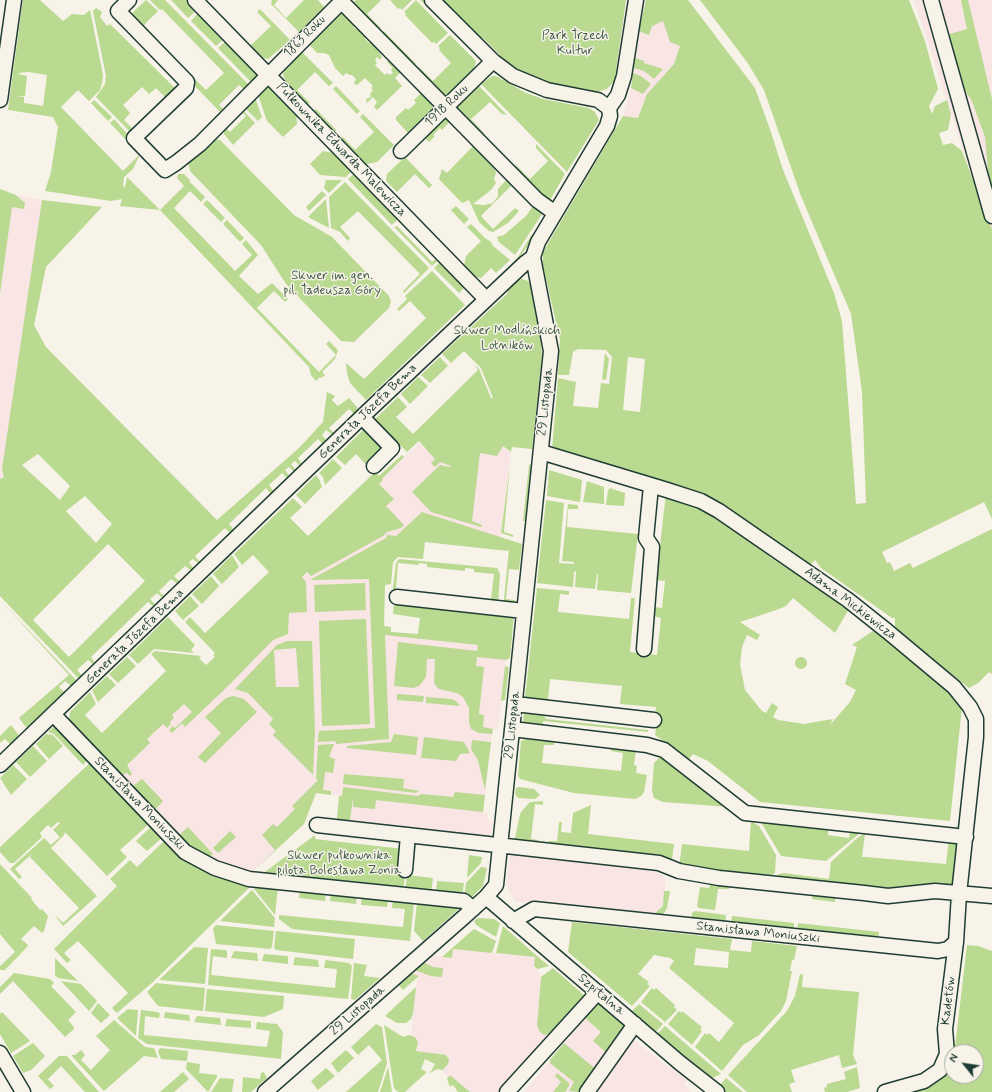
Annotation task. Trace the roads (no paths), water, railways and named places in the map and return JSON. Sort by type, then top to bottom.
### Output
[{"type":"street","points":[[0,100],[14,0]]},
{"type":"street","name":"1863 Roku","points":[[129,0],[118,10],[187,82],[186,88],[134,138],[165,170],[200,144],[342,1]]},
{"type":"street","name":"Pułkownika Edwarda Malewicza","points":[[196,0],[486,299]]},
{"type":"street","points":[[432,0],[493,61],[513,76],[546,90],[598,100],[609,108]]},
{"type":"street","name":"Generała Józefa Bema","points":[[0,765],[362,417],[486,299],[533,257],[538,242],[609,121],[609,108],[618,95],[624,76],[636,0]]},
{"type":"street","points":[[931,0],[992,216]]},
{"type":"street","points":[[342,1],[537,200],[555,213]]},
{"type":"street","name":"1918 Roku","points":[[401,151],[493,61]]},
{"type":"street","name":"29 Listopada","points":[[265,1092],[473,909],[496,885],[551,351],[534,270],[533,257]]},
{"type":"street","points":[[362,417],[392,448],[374,466]]},
{"type":"street","name":"Adama Mickiewicza","points":[[541,452],[701,501],[719,511],[848,600],[954,687],[964,698],[976,719],[976,737],[959,894]]},
{"type":"street","points":[[644,649],[652,548],[646,538],[651,486]]},
{"type":"street","points":[[397,597],[524,611]]},
{"type":"street","points":[[515,704],[654,720]]},
{"type":"street","name":"Stanisława Moniuszki","points":[[53,714],[184,852],[215,868],[249,879],[464,901],[473,909]]},
{"type":"street","points":[[512,729],[647,745],[664,750],[745,813],[966,837]]},
{"type":"street","points":[[317,825],[659,863],[678,872],[725,879],[888,896],[935,892],[992,896]]},
{"type":"street","points":[[405,870],[408,835]]},
{"type":"street","points":[[956,942],[959,894]]},
{"type":"street","name":"Szpitalna","points":[[486,897],[717,1092]]},
{"type":"street","name":"Stanisława Moniuszki","points":[[513,921],[534,910],[938,951],[948,949],[956,942]]},
{"type":"street","name":"Kadetów","points":[[885,1092],[924,1081],[940,1070],[944,1064],[947,1054],[945,1029],[956,942]]},
{"type":"street","points":[[507,1092],[598,992]]},
{"type":"street","points":[[587,1092],[635,1024]]},
{"type":"street","points":[[0,1053],[23,1092]]},
{"type":"park label","name":"Park Trzech Kultur","points":[[575,44]]},
{"type":"park label","name":"Skwer im. gen. pil. Tadeusza Góry","points":[[332,284]]},
{"type":"park label","name":"Skwer Modlińskich Lotników","points":[[507,338]]},
{"type":"park label","name":"Skwer pułkownika pilota Bolesława Zonia","points":[[339,864]]}]
